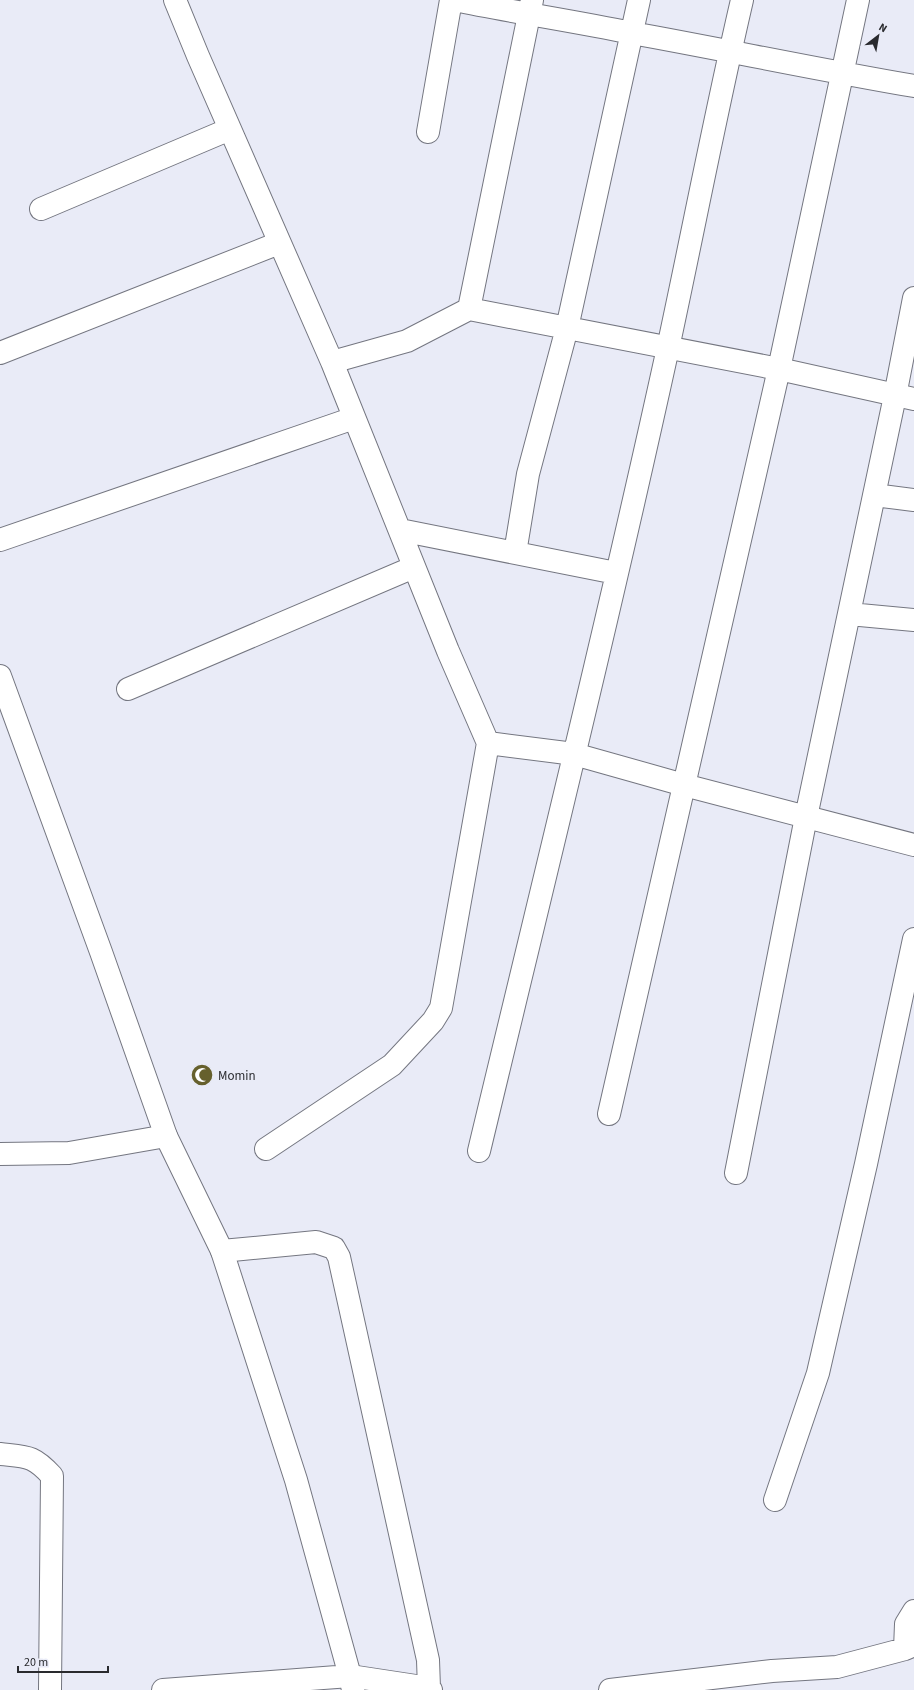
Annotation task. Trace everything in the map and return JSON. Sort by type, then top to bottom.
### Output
[{"type":"street","points":[[175,0],[279,243],[332,362],[448,651],[488,743],[441,1008],[433,1021],[392,1065],[266,1149]]},
{"type":"street","points":[[428,132],[451,0]]},
{"type":"street","points":[[454,0],[531,8],[632,32],[730,52],[914,86]]},
{"type":"street","points":[[515,553],[528,474],[568,328],[639,0]]},
{"type":"street","points":[[478,1151],[574,754],[668,348],[742,0]]},
{"type":"street","points":[[609,1114],[779,369],[858,0]]},
{"type":"street","points":[[469,309],[531,8]]},
{"type":"street","points":[[41,209],[230,129]]},
{"type":"street","points":[[0,353],[279,243]]},
{"type":"street","points":[[736,1173],[806,817],[874,496],[904,397],[914,298]]},
{"type":"street","points":[[332,362],[407,341],[469,309],[779,369],[904,397]]},
{"type":"street","points":[[0,540],[354,418]]},
{"type":"street","points":[[874,496],[914,500]]},
{"type":"street","points":[[400,530],[616,573]]},
{"type":"street","points":[[128,689],[414,567]]},
{"type":"street","points":[[849,614],[914,620]]},
{"type":"street","points":[[0,676],[101,952],[166,1136],[222,1251],[296,1480],[352,1683]]},
{"type":"street","points":[[488,743],[574,754],[684,785],[914,845]]},
{"type":"street","points":[[775,1500],[818,1373],[866,1164],[914,939]]},
{"type":"street","points":[[0,1154],[68,1153],[166,1136]]},
{"type":"street","points":[[163,1690],[352,1683],[430,1689],[428,1660],[339,1257],[334,1248],[316,1242],[222,1251]]},
{"type":"street","points":[[0,1454],[25,1456],[41,1464],[52,1476],[50,1690]]},
{"type":"street","points":[[610,1690],[772,1671],[837,1667],[910,1647],[906,1624],[914,1611]]},
{"type":"place","name":"Momin","points":[[202,1075]]}]
